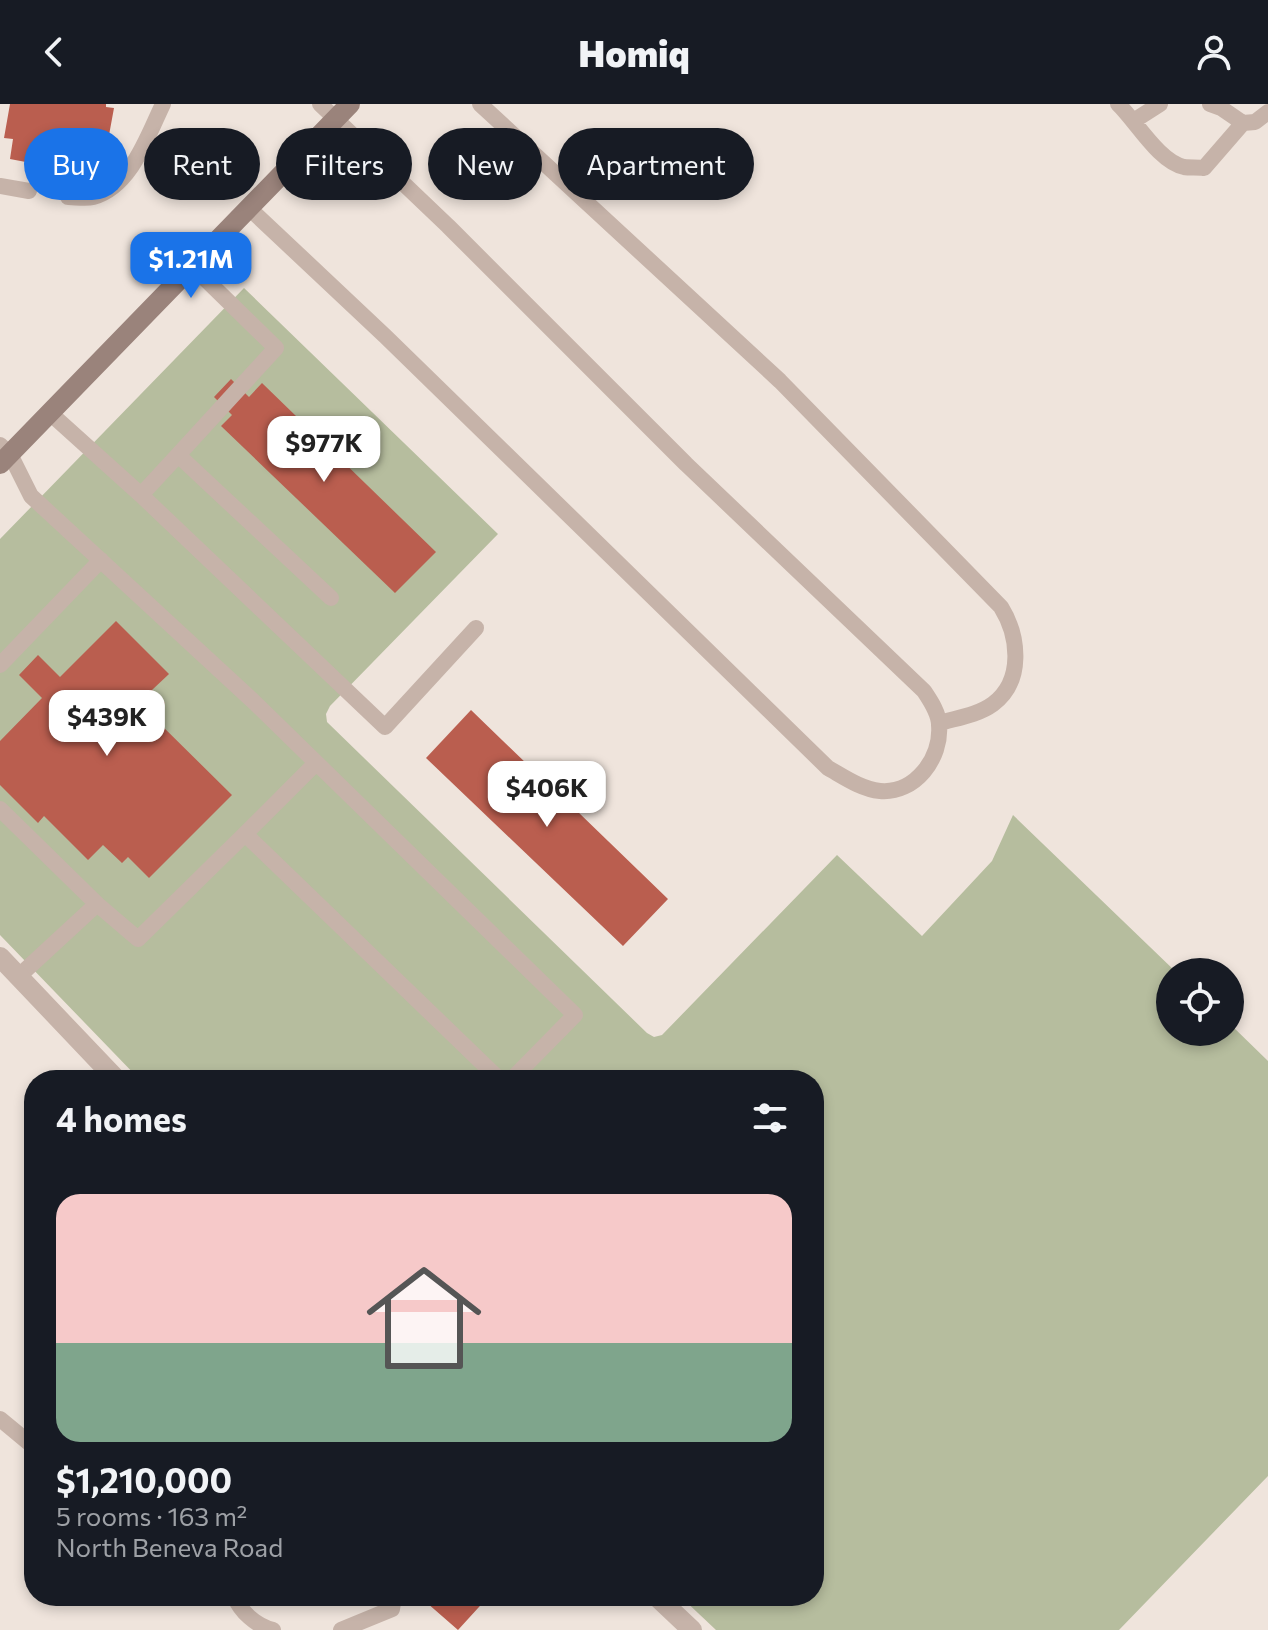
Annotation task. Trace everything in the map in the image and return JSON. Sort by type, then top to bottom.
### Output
[{"type":"main road","points":[[3,454],[50,413],[249,208],[335,109]]},
{"type":"street","points":[[0,957],[108,1070]]},
{"type":"street","points":[[667,1606],[692,1630]]},
{"type":"lane","points":[[128,169],[163,104]]},
{"type":"lane","points":[[480,104],[780,381],[1001,607],[1010,622],[1015,644],[1014,671],[1005,692],[992,705],[940,723]]},
{"type":"lane","points":[[1118,104],[1135,120],[1150,143],[1181,167],[1204,168],[1243,123]]},
{"type":"lane","points":[[1135,120],[1160,104]]},
{"type":"lane","points":[[1210,104],[1243,123],[1255,122],[1268,112]]},
{"type":"lane","points":[[249,208],[828,768],[866,789],[883,792],[900,789],[915,781],[930,763],[937,746],[940,723],[924,691],[686,464],[335,109]]},
{"type":"lane","points":[[0,186],[24,190]]},
{"type":"lane","points":[[141,495],[276,348],[192,266]]},
{"type":"lane","points":[[50,413],[141,495],[385,727],[476,628]]},
{"type":"lane","points":[[3,454],[31,496],[316,763],[575,1015],[521,1070]]},
{"type":"lane","points":[[178,455],[331,598]]},
{"type":"lane","points":[[0,665],[101,560]]},
{"type":"lane","points":[[0,809],[97,904],[138,939],[316,763]]},
{"type":"lane","points":[[245,834],[490,1070]]},
{"type":"lane","points":[[19,976],[97,904]]},
{"type":"lane","points":[[0,1419],[24,1439]]},
{"type":"lane","points":[[239,1606],[263,1627],[273,1630]]},
{"type":"lane","points":[[341,1630],[392,1609],[392,1606]]},
{"type":"green space","points":[[244,288],[498,534],[330,706],[326,714],[327,722],[647,1033],[654,1037],[662,1035],[837,855],[922,936],[992,861],[1013,815],[1161,958],[1156,958],[1156,1046],[1244,1046],[1244,1038],[1268,1061],[1268,1476],[1119,1630],[716,1630],[691,1606],[824,1606],[824,1070],[130,1070],[0,935],[0,539]]},
{"type":"building","points":[[10,104],[106,104],[106,107],[114,108],[110,128],[24,128],[24,162],[10,159],[13,139],[4,138]]},
{"type":"building","points":[[231,379],[249,397],[262,383],[436,552],[395,593],[221,426],[232,415],[214,397]]},
{"type":"building","points":[[116,621],[169,674],[152,690],[165,703],[152,716],[232,795],[149,878],[128,857],[122,863],[103,845],[88,860],[44,816],[38,823],[0,785],[0,741],[42,698],[19,675],[38,655],[60,677]]},
{"type":"building","points":[[471,710],[528,765],[520,773],[539,792],[548,783],[668,899],[623,946],[426,758]]},
{"type":"building","points":[[430,1606],[480,1606],[458,1630]]}]
